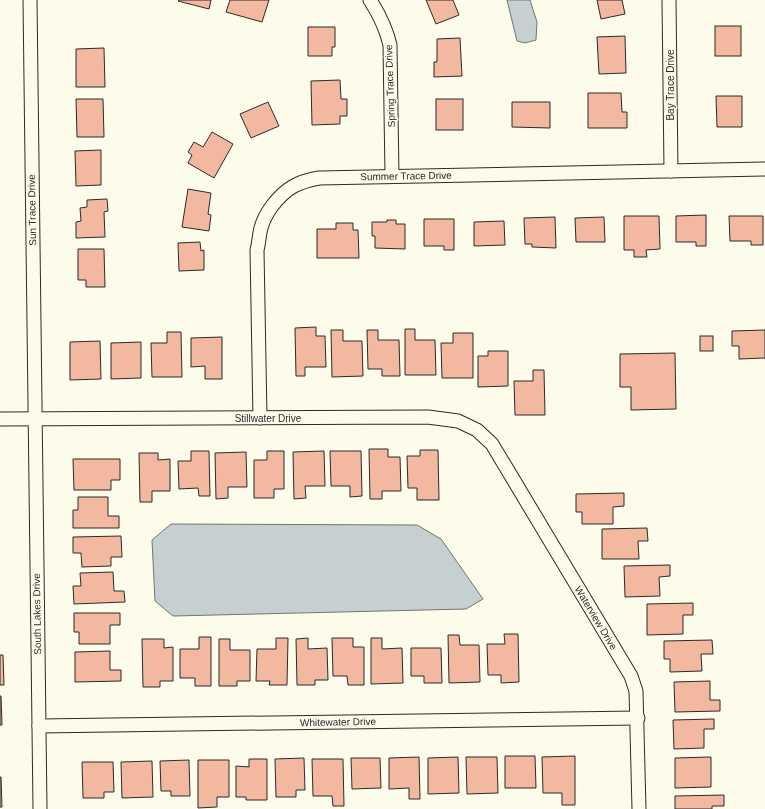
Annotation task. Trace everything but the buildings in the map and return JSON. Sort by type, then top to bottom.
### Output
[{"type":"street","name":"Sun Trace Drive","points":[[30,0],[35,419]]},
{"type":"street","name":"Spring Trace Drive","points":[[370,0],[387,31],[390,45],[392,176]]},
{"type":"street","name":"Bay Trace Drive","points":[[669,0],[671,171]]},
{"type":"street","name":"Summer Trace Drive","points":[[260,418],[258,250],[261,228],[266,215],[281,194],[291,187],[304,181],[319,178],[765,169]]},
{"type":"street","name":"Stillwater Drive","points":[[0,420],[428,417],[458,420],[477,430],[492,444]]},
{"type":"street","name":"South Lakes Drive","points":[[35,419],[40,809]]},
{"type":"street","name":"Waterview Drive","points":[[492,444],[631,676],[636,692],[638,718],[639,809]]},
{"type":"street","name":"Whitewater Drive","points":[[39,726],[638,718]]},
{"type":"shaded area","points":[[507,0],[530,0],[537,22],[536,40],[525,43],[517,41]]},
{"type":"shaded area","points":[[171,524],[417,525],[441,539],[483,599],[466,609],[173,616],[155,601],[152,540]]}]
